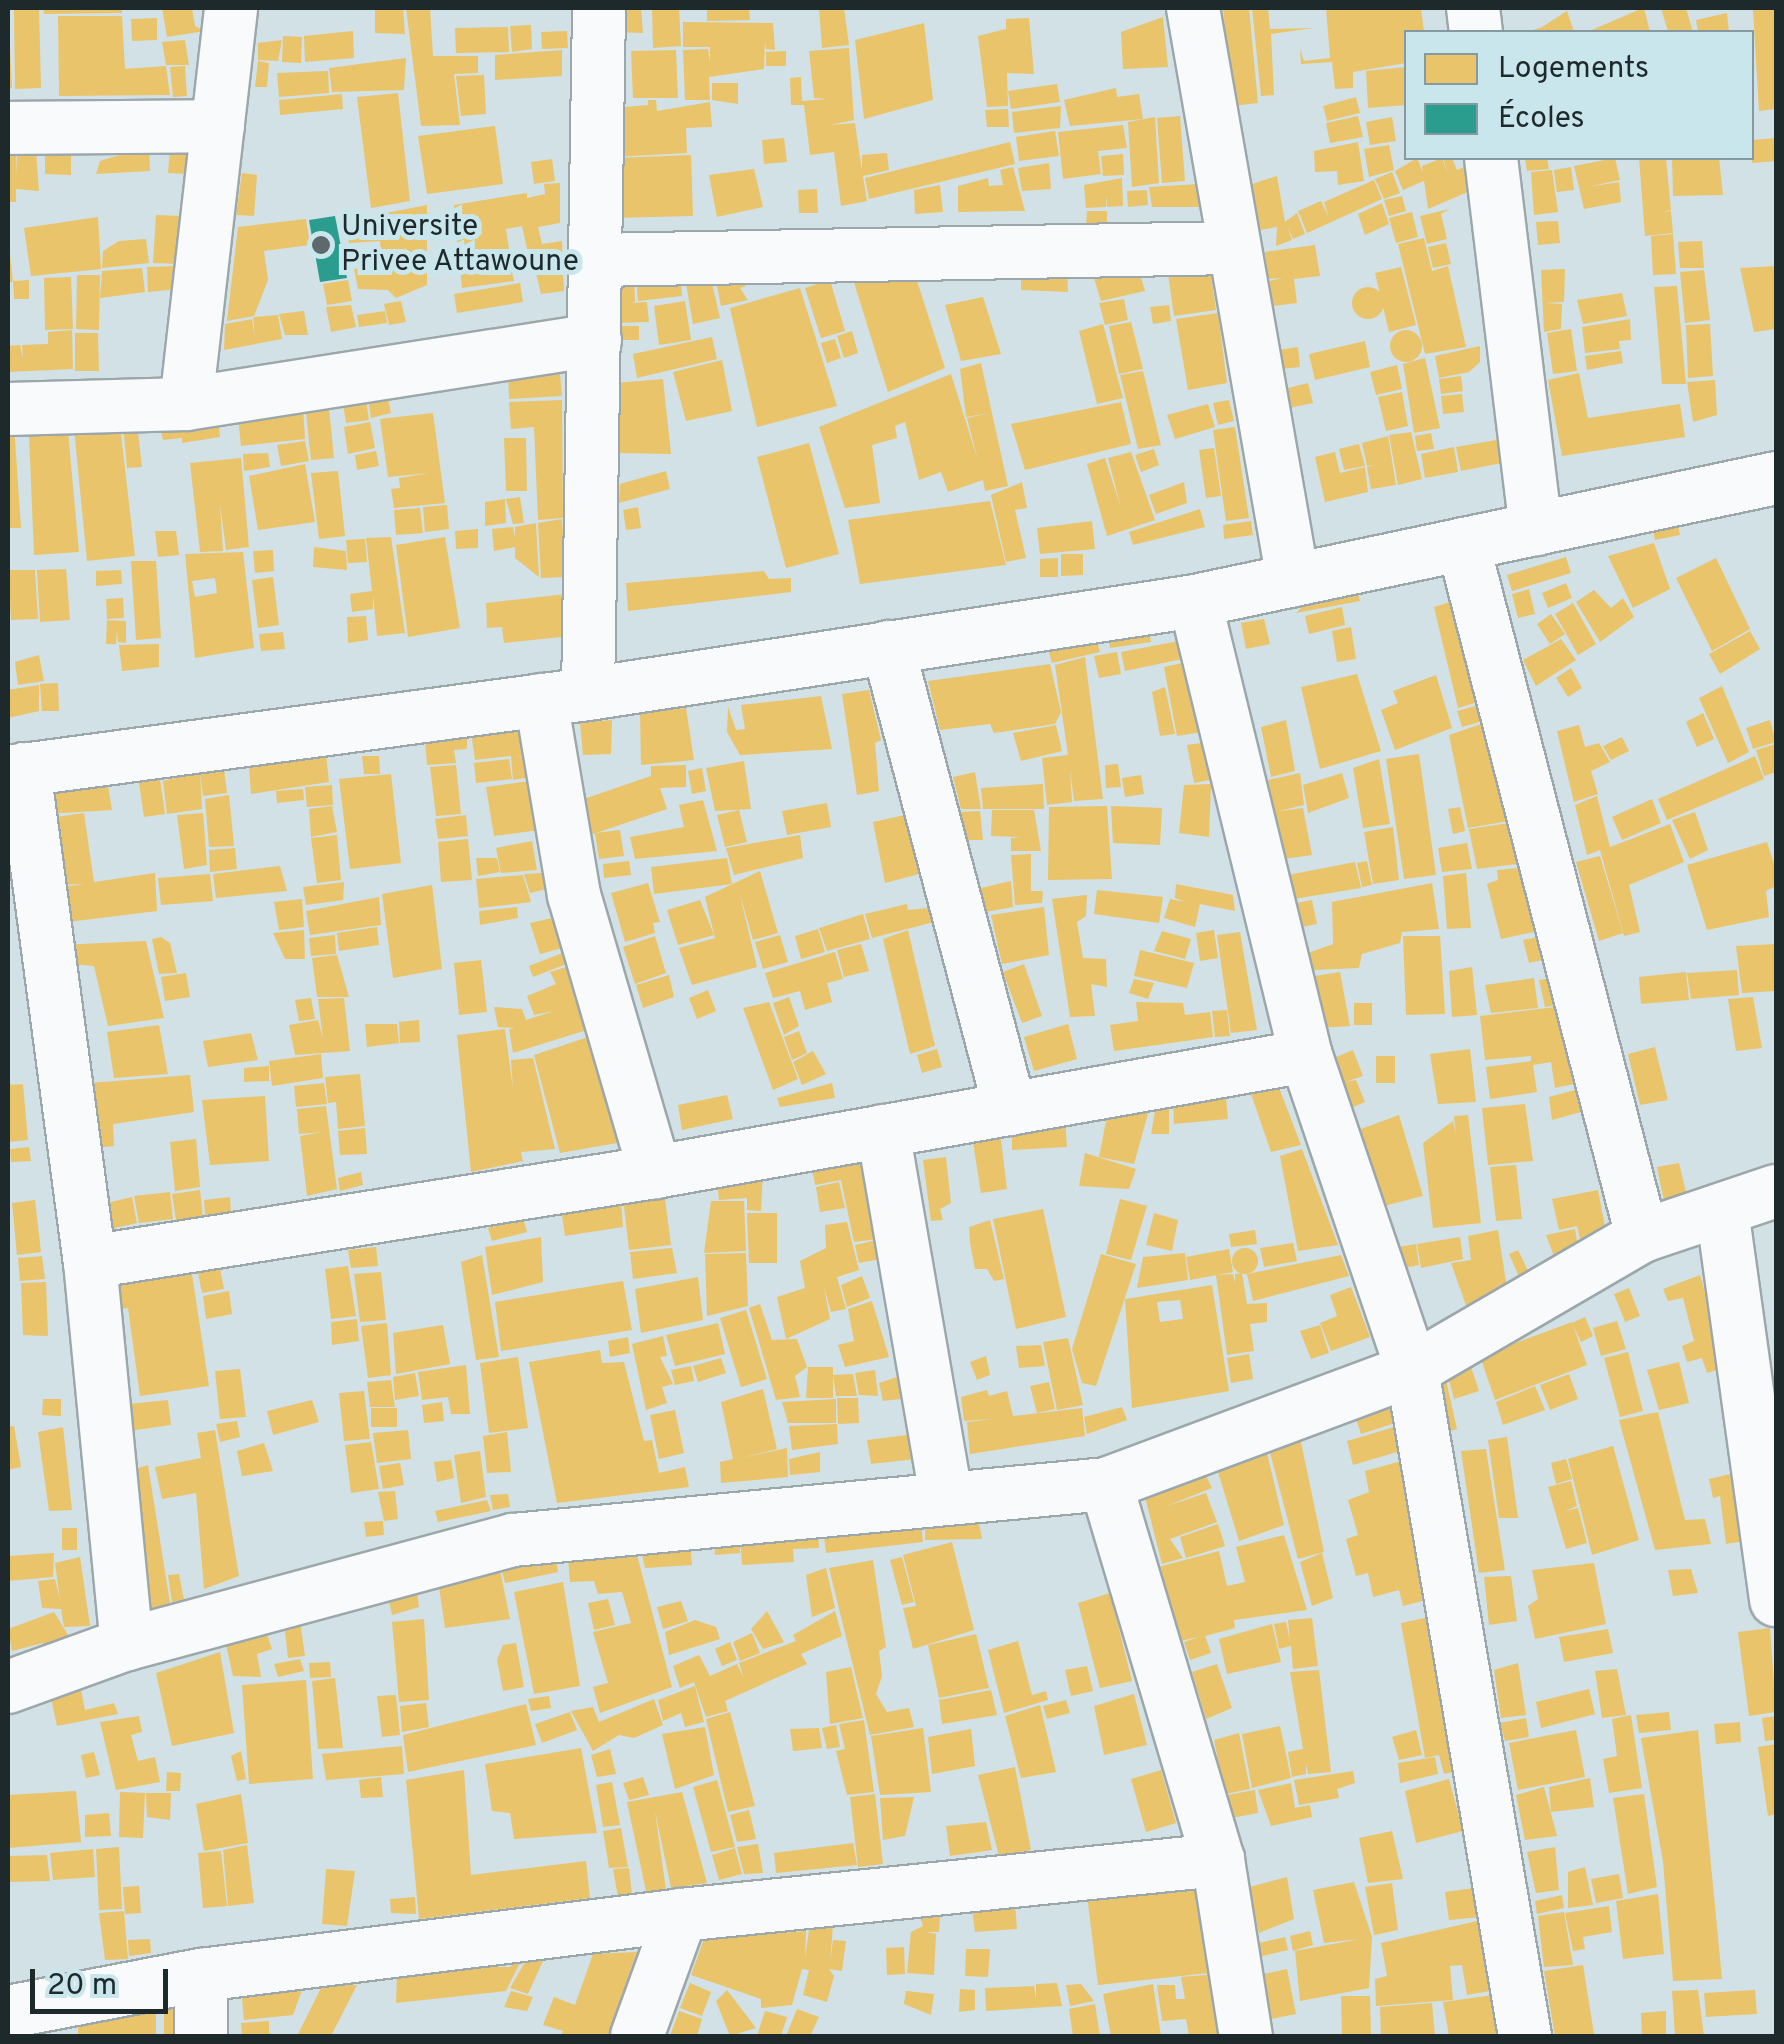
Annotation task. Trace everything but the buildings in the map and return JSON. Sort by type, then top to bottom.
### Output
[{"type":"street","points":[[186,404],[231,8]]},
{"type":"street","points":[[599,8],[596,340],[564,697],[574,894],[656,1172]]},
{"type":"street","points":[[1192,8],[1293,580]]},
{"type":"street","points":[[8,128],[218,126]]},
{"type":"street","points":[[1491,160],[1536,529]]},
{"type":"street","points":[[596,260],[1232,248]]},
{"type":"street","points":[[8,409],[186,404],[596,340]]},
{"type":"street","points":[[127,1644],[90,1262],[16,771],[564,697],[1195,600],[1776,478]]},
{"type":"street","points":[[1463,544],[1642,1236]]},
{"type":"street","points":[[1195,600],[1306,1056],[1412,1370],[1525,2036]]},
{"type":"street","points":[[888,648],[1010,1109]]},
{"type":"street","points":[[90,1262],[656,1172],[1306,1056]]},
{"type":"street","points":[[883,1131],[946,1497]]},
{"type":"street","points":[[8,1687],[127,1644],[513,1540],[1106,1484],[1412,1370],[1642,1236],[1776,1191]]},
{"type":"street","points":[[1722,1210],[1774,1566]]},
{"type":"street","points":[[1106,1484],[1218,1860],[1246,2036]]},
{"type":"street","points":[[8,2012],[201,1975],[681,1915],[1218,1860]]},
{"type":"street","points":[[637,2036],[681,1915]]},
{"type":"street","points":[[201,1975],[201,2036]]},
{"type":"place","name":"Universite Privee Attawoune","points":[[321,245]]}]
